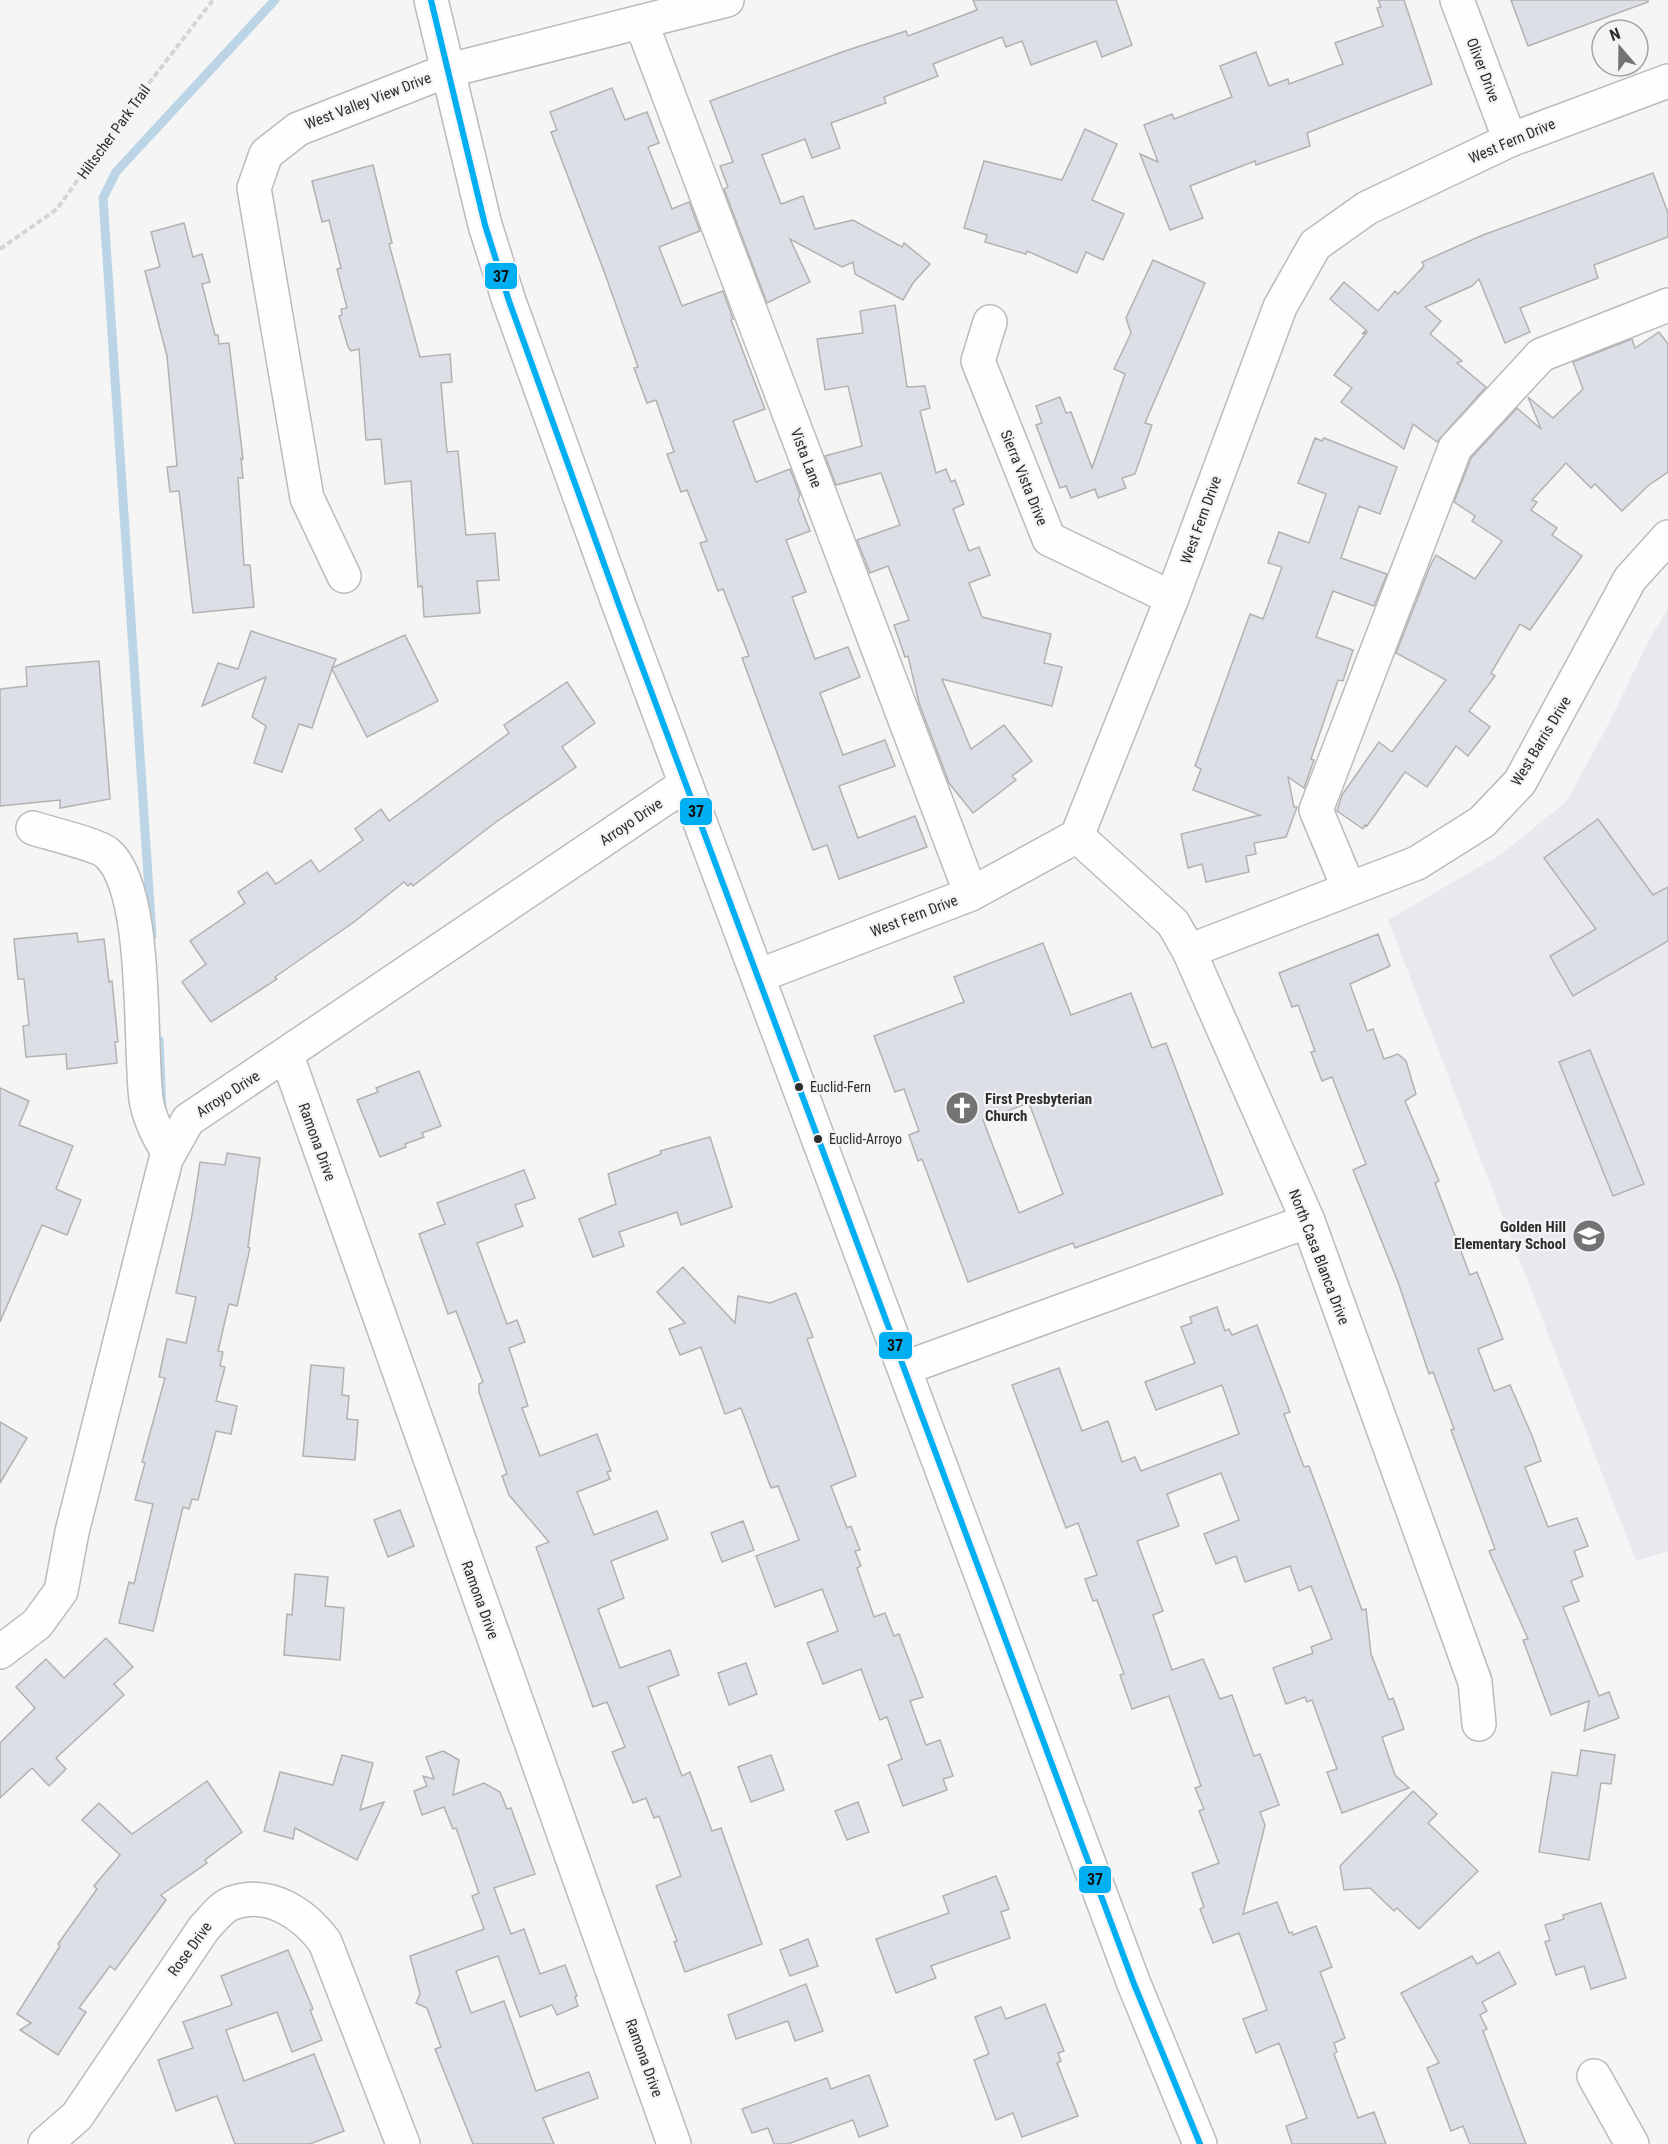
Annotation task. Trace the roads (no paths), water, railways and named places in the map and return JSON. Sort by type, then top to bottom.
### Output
[{"type":"street","points":[[431,0],[446,71],[485,225],[509,302],[686,784],[1134,1984],[1200,2144]]},
{"type":"street","name":"West Valley View Drive","points":[[344,576],[307,498],[254,188],[266,154],[298,129],[446,71],[727,0]]},
{"type":"street","name":"Oliver Drive","points":[[1457,0],[1510,140]]},
{"type":"street","name":"Vista Lane","points":[[641,22],[971,894]]},
{"type":"street","name":"West Fern Drive","points":[[758,976],[971,894],[1077,836],[1172,597],[1280,307],[1315,245],[1367,208],[1510,140],[1668,81]]},
{"type":"street","points":[[1348,889],[1316,810],[1455,448],[1541,355],[1668,305]]},
{"type":"street","name":"Sierra Vista Drive","points":[[990,322],[978,362],[1049,539],[1172,597]]},
{"type":"street","name":"West Barris Drive","points":[[1189,951],[1417,863],[1482,822],[1520,782],[1630,579],[1668,537]]},
{"type":"street","name":"Arroyo Drive","points":[[0,1652],[37,1624],[62,1591],[72,1532],[169,1153],[188,1120],[686,784]]},
{"type":"street","points":[[33,828],[106,852],[124,878],[132,910],[141,997],[146,1099],[159,1137],[169,1153]]},
{"type":"street","name":"North Casa Blanca Drive","points":[[1077,836],[1173,923],[1189,951],[1308,1221],[1475,1682],[1479,1724]]},
{"type":"street","name":"Ramona Drive","points":[[286,1056],[674,2144]]},
{"type":"street","points":[[905,1368],[1308,1221]]},
{"type":"street","name":"Rose Drive","points":[[45,2144],[77,2116],[204,1928],[231,1904],[255,1900],[279,1903],[297,1913],[313,1926],[325,1942],[403,2144]]},
{"type":"street","points":[[1594,2076],[1632,2144]]},
{"type":"waterway","points":[[152,936],[103,198],[116,172],[275,0]]},
{"type":"waterway","points":[[159,1040],[162,1109]]},
{"type":"place","name":"Euclid-Fern","points":[[799,1087]]},
{"type":"place","name":"First Presbyterian Church","points":[[962,1108]]},
{"type":"place","name":"Euclid-Arroyo","points":[[818,1139]]},
{"type":"place","name":"Golden Hill Elementary School","points":[[1589,1236]]}]
